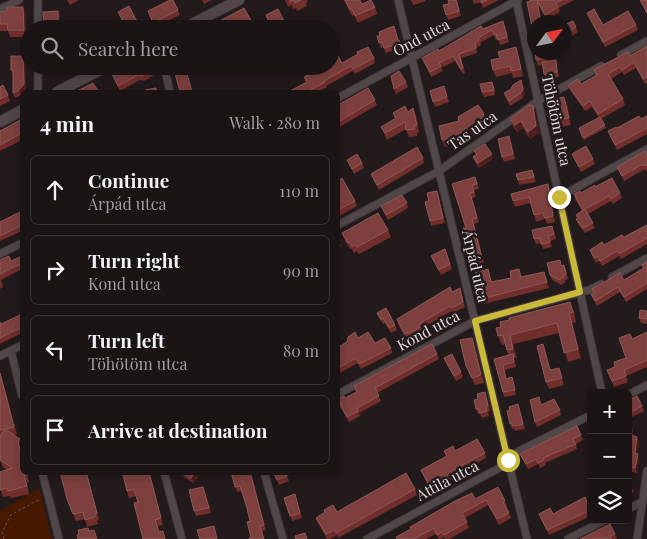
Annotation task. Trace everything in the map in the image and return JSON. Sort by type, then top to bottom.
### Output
[{"type":"street","points":[[0,9],[19,0]]},
{"type":"street","points":[[38,0],[38,20]]},
{"type":"street","points":[[200,20],[239,0]]},
{"type":"street","name":"Árpád utca","points":[[398,0],[527,539]]},
{"type":"street","name":"Ond utca","points":[[340,97],[517,0]]},
{"type":"street","name":"Töhötöm utca","points":[[517,0],[601,389]]},
{"type":"street","points":[[614,59],[647,41]]},
{"type":"street","name":"Tas utca","points":[[340,224],[439,171],[538,100],[605,64]]},
{"type":"street","points":[[38,75],[38,90]]},
{"type":"street","points":[[61,90],[90,75]]},
{"type":"street","points":[[166,75],[170,90]]},
{"type":"street","points":[[0,122],[20,111]]},
{"type":"street","points":[[559,197],[647,149]]},
{"type":"street","points":[[0,254],[20,244]]},
{"type":"street","name":"Kond utca","points":[[340,393],[475,321],[589,290],[647,258]]},
{"type":"street","points":[[0,356],[20,346]]},
{"type":"street","points":[[11,351],[20,388]]},
{"type":"street","points":[[632,393],[647,386]]},
{"type":"street","name":"Attila utca","points":[[367,539],[380,536],[502,467],[519,450],[587,416]]},
{"type":"street","points":[[637,539],[647,471]]},
{"type":"street","points":[[43,475],[59,539]]},
{"type":"street","points":[[165,475],[182,539]]},
{"type":"street","points":[[265,475],[283,539]]},
{"type":"street","points":[[632,507],[642,502]]},
{"type":"street","points":[[568,539],[597,524]]},
{"type":"path","points":[[4,539],[2,532],[11,515],[48,494]]},
{"type":"shaded area","points":[[39,488],[52,539],[0,539],[0,511]]},
{"type":"building","points":[[170,0],[173,0],[178,10],[159,20],[152,20],[148,11]]},
{"type":"building","points":[[345,0],[360,0],[362,4],[371,0],[375,7],[355,16]]},
{"type":"building","points":[[448,0],[456,0],[459,11],[446,15],[443,5],[449,4]]},
{"type":"building","points":[[537,0],[540,15],[530,15],[527,2]]},
{"type":"building","points":[[537,0],[562,0],[556,3],[558,7],[545,15]]},
{"type":"building","points":[[640,0],[647,0],[647,13]]},
{"type":"building","points":[[129,6],[136,20],[122,20],[118,12]]},
{"type":"building","points":[[7,7],[23,7],[24,20],[20,20],[20,30],[8,30],[7,24],[0,24],[0,12],[7,11]]},
{"type":"building","points":[[244,8],[251,20],[221,20]]},
{"type":"building","points":[[278,9],[284,20],[268,20],[266,15]]},
{"type":"building","points":[[594,9],[603,25],[628,11],[636,25],[603,42],[587,13]]},
{"type":"building","points":[[58,11],[58,20],[43,20],[43,12]]},
{"type":"building","points":[[503,21],[507,37],[498,40],[492,30],[478,38],[479,40],[475,43],[476,48],[459,54],[463,68],[461,69],[453,56],[439,63],[441,66],[430,72],[422,58],[438,49],[439,51],[481,26],[483,29]]},
{"type":"building","points":[[572,21],[576,27],[572,30]]},
{"type":"building","points":[[394,26],[400,41],[397,47],[394,45],[384,48],[382,42],[379,43],[377,36],[380,36],[379,32]]},
{"type":"building","points":[[647,46],[647,77],[643,79],[634,62],[622,70],[620,67],[608,74],[623,99],[598,114],[590,101],[583,106],[568,85],[578,79],[581,84],[597,75],[594,70],[597,68],[628,52],[630,56]]},
{"type":"building","points":[[368,47],[374,58],[353,69],[351,66],[340,72],[340,59],[342,63],[358,54],[357,52]]},
{"type":"building","points":[[516,47],[521,69],[511,71],[510,66],[493,70],[491,60],[500,58],[498,52]]},
{"type":"building","points":[[11,56],[20,56],[20,75],[24,75],[24,84],[13,93],[13,70],[11,70]]},
{"type":"building","points":[[556,60],[557,72],[544,74],[542,62]]},
{"type":"building","points":[[399,71],[406,82],[394,89],[391,76]]},
{"type":"building","points":[[112,75],[138,75],[118,86]]},
{"type":"building","points":[[175,75],[187,75],[191,90],[179,90]]},
{"type":"building","points":[[308,75],[335,75],[311,90],[292,90],[307,82],[304,77]]},
{"type":"building","points":[[521,80],[523,89],[521,93],[509,101],[504,93]]},
{"type":"building","points":[[492,82],[494,90],[482,92],[480,84]]},
{"type":"building","points":[[93,83],[98,90],[79,90]]},
{"type":"building","points":[[3,85],[8,95],[0,99],[0,87]]},
{"type":"building","points":[[444,86],[447,97],[433,102],[430,91]]},
{"type":"building","points":[[368,88],[375,100],[340,121],[340,104]]},
{"type":"building","points":[[564,97],[569,118],[550,122],[546,101]]},
{"type":"building","points":[[478,105],[483,112],[485,120],[463,135],[442,140],[439,126],[459,121],[458,117]]},
{"type":"building","points":[[529,105],[533,106],[536,126],[528,132],[521,121],[515,125],[510,119]]},
{"type":"building","points":[[405,106],[408,112],[413,108],[417,125],[414,126],[415,129],[406,130],[405,122],[385,133],[381,127],[396,118],[393,113]]},
{"type":"building","points":[[639,116],[641,119],[647,116],[647,128],[615,145],[608,131]]},
{"type":"building","points":[[600,117],[605,125],[583,138],[579,128]]},
{"type":"building","points":[[20,120],[20,134],[0,145],[0,131]]},
{"type":"building","points":[[509,136],[513,154],[502,157],[498,139]]},
{"type":"building","points":[[485,144],[492,154],[478,163],[473,157],[477,154],[474,151]]},
{"type":"building","points":[[586,146],[593,159],[579,167],[572,154]]},
{"type":"building","points":[[417,147],[423,158],[377,185],[371,174]]},
{"type":"building","points":[[645,151],[647,165],[644,166],[643,164],[622,176],[617,167]]},
{"type":"building","points":[[357,154],[362,163],[352,169],[347,160]]},
{"type":"building","points":[[532,170],[534,177],[518,180],[516,174]]},
{"type":"building","points":[[475,177],[477,184],[472,185],[474,192],[470,193],[477,218],[472,219],[482,258],[471,260],[463,228],[466,228],[452,184]]},
{"type":"building","points":[[342,178],[355,201],[340,209],[340,180]]},
{"type":"building","points":[[612,178],[620,193],[611,199],[609,196],[583,210],[574,194],[580,191],[581,193]]},
{"type":"building","points":[[548,184],[553,216],[545,218],[543,213],[534,215],[529,197],[513,201],[511,194]]},
{"type":"building","points":[[437,191],[443,218],[430,221],[425,202],[429,201],[427,193]]},
{"type":"building","points":[[402,195],[407,203],[386,215],[381,206]]},
{"type":"building","points":[[585,209],[593,223],[583,228],[576,219],[578,218],[576,215]]},
{"type":"building","points":[[20,212],[20,226],[0,236],[0,222]]},
{"type":"building","points":[[378,213],[388,230],[357,247],[348,243],[342,233]]},
{"type":"building","points":[[647,225],[647,238],[619,254],[617,251],[600,261],[598,256],[594,258],[590,250],[602,242],[604,245]]},
{"type":"building","points":[[552,226],[554,234],[548,236],[550,242],[541,244],[540,238],[534,239],[532,230]]},
{"type":"building","points":[[445,249],[450,264],[439,270],[431,256]]},
{"type":"building","points":[[9,256],[11,261],[20,257],[20,264],[0,274],[0,260]]},
{"type":"building","points":[[560,260],[561,266],[564,265],[566,274],[559,280],[550,275],[547,263]]},
{"type":"building","points":[[647,262],[647,283],[624,297],[618,287],[595,301],[591,294],[594,293],[592,289],[620,273],[624,280],[644,268],[642,265]]},
{"type":"building","points":[[488,269],[491,282],[511,278],[510,271],[519,269],[521,277],[544,272],[547,282],[481,299],[475,273]]},
{"type":"building","points":[[450,287],[452,292],[460,288],[463,302],[451,308],[450,306],[420,323],[419,328],[405,334],[397,319]]},
{"type":"building","points":[[570,302],[573,312],[569,313],[578,349],[564,353],[557,323],[510,335],[513,349],[507,350],[503,335],[498,336],[496,328],[501,327],[500,322]]},
{"type":"building","points":[[386,308],[395,325],[389,328],[383,318],[381,320],[377,313]]},
{"type":"building","points":[[640,310],[647,311],[647,319],[639,318]]},
{"type":"building","points":[[20,315],[20,328],[0,338],[0,322],[1,324]]},
{"type":"building","points":[[355,332],[358,338],[368,332],[375,343],[385,338],[391,348],[359,364],[356,358],[340,367],[340,346],[347,342],[348,337]]},
{"type":"building","points":[[647,332],[647,360],[624,370],[626,376],[612,381],[607,370],[615,367],[614,362],[626,358],[619,338],[630,334],[632,339]]},
{"type":"building","points":[[472,338],[481,375],[472,378],[466,366],[460,340]]},
{"type":"building","points":[[432,344],[437,354],[375,388],[379,396],[357,408],[358,411],[347,417],[340,403],[340,398],[344,396],[345,398],[357,392],[354,386]]},
{"type":"building","points":[[543,344],[550,370],[559,368],[562,378],[546,382],[537,346]]},
{"type":"building","points":[[452,354],[461,372],[454,376],[444,358]]},
{"type":"building","points":[[513,354],[514,362],[503,365],[506,379],[512,377],[515,390],[503,392],[494,359]]},
{"type":"building","points":[[0,373],[14,427],[0,430]]},
{"type":"building","points":[[485,392],[488,406],[486,407],[487,411],[480,413],[479,409],[476,409],[474,400],[478,399],[477,394]]},
{"type":"building","points":[[637,396],[642,406],[632,411],[632,399]]},
{"type":"building","points":[[539,397],[541,405],[554,399],[560,410],[535,422],[530,400]]},
{"type":"building","points":[[518,404],[523,424],[513,426],[512,423],[510,424],[507,411],[510,410],[509,407]]},
{"type":"building","points":[[577,426],[581,435],[573,439],[576,444],[543,458],[544,460],[538,463],[536,459],[526,464],[520,454]]},
{"type":"building","points":[[5,429],[20,439],[18,442],[20,449],[20,475],[24,475],[27,486],[8,491],[7,488],[0,490],[0,472],[12,468],[0,460],[0,437]]},
{"type":"building","points":[[632,435],[637,437],[635,453],[638,454],[635,468],[632,468]]},
{"type":"building","points":[[477,439],[485,453],[451,471],[452,473],[445,477],[443,474],[428,483],[421,470],[447,456],[444,451],[453,446],[455,451]]},
{"type":"building","points":[[406,473],[415,489],[336,533],[335,530],[326,534],[316,518],[333,505],[337,512]]},
{"type":"building","points":[[61,475],[87,475],[97,513],[95,517],[85,520],[83,512],[73,514]]},
{"type":"building","points":[[123,475],[150,475],[161,518],[155,520],[159,532],[163,531],[165,539],[143,539],[134,503],[138,502],[134,489],[127,491]]},
{"type":"building","points":[[232,475],[251,475],[264,525],[260,526],[264,539],[249,539],[251,537],[247,522],[250,521],[247,508],[240,486],[235,487]]},
{"type":"building","points":[[274,475],[287,475],[287,476],[277,480]]},
{"type":"building","points":[[203,487],[209,508],[194,511],[189,490]]},
{"type":"building","points":[[498,487],[509,513],[497,519],[486,500],[462,513],[467,522],[444,535],[442,532],[437,535],[434,528],[414,539],[397,539],[396,537],[411,529],[410,527],[455,501],[472,493],[475,499]]},
{"type":"building","points":[[295,494],[300,513],[290,516],[284,498]]},
{"type":"building","points":[[585,497],[587,501],[587,512],[547,530],[539,514],[550,508],[553,514]]},
{"type":"building","points":[[610,524],[615,534],[610,536],[612,539],[580,539]]},
{"type":"building","points":[[214,526],[217,539],[200,539],[197,530]]},
{"type":"building","points":[[88,528],[89,531],[94,530],[97,539],[78,539],[78,530]]},
{"type":"building","points":[[305,533],[307,539],[296,539],[295,536]]},
{"type":"route","points":[[508,460],[475,321],[580,292],[559,197]]}]
